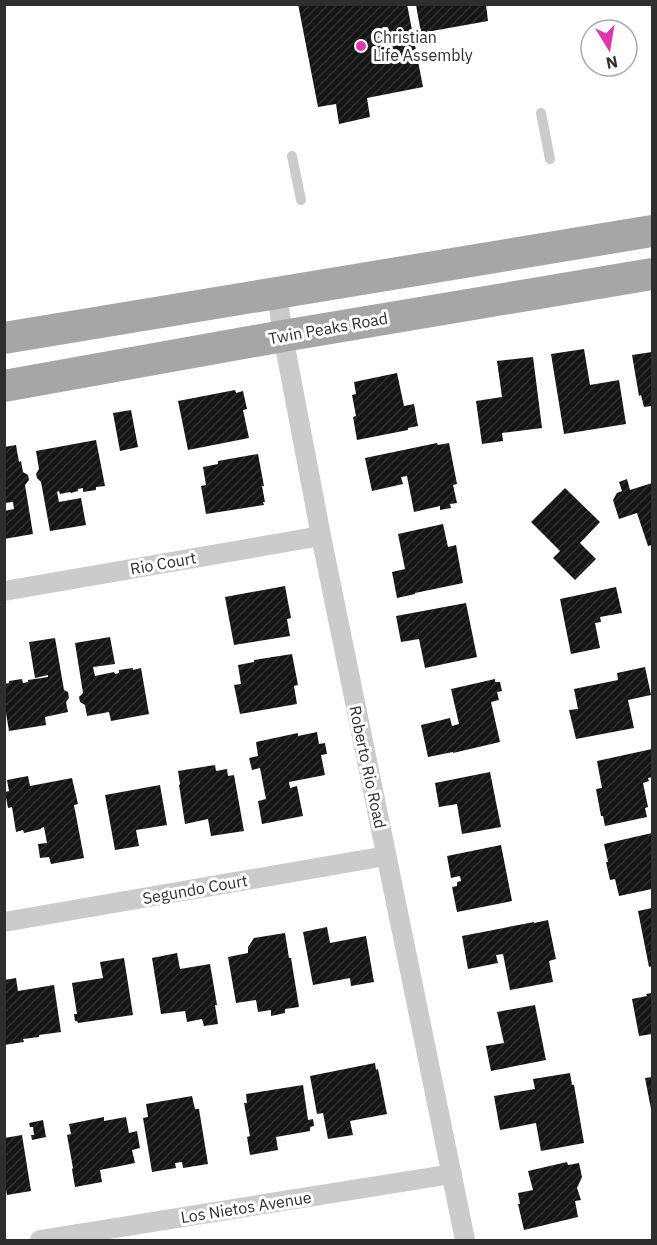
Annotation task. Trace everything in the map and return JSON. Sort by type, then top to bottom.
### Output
[{"type":"main road","points":[[4,338],[652,231]]},
{"type":"main road","name":"Twin Peaks Road","points":[[4,386],[652,274]]},
{"type":"street","name":"Roberto Rio Road","points":[[277,292],[283,336],[321,536],[465,1240]]},
{"type":"street","name":"Rio Court","points":[[4,591],[321,536]]},
{"type":"street","name":"Segundo Court","points":[[4,922],[386,856]]},
{"type":"street","name":"Los Nietos Avenue","points":[[40,1240],[452,1174]]},
{"type":"lane","points":[[541,113],[550,159]]},
{"type":"lane","points":[[292,156],[301,200]]},
{"type":"building","name":"Christian Life Assembly","points":[[298,4],[407,4],[423,87],[367,98],[370,117],[339,124],[336,104],[318,107]]},
{"type":"building","points":[[486,4],[488,21],[421,33],[416,5]]},
{"type":"building","points":[[584,349],[590,385],[619,380],[626,424],[564,434],[551,354]]},
{"type":"building","points":[[652,352],[652,406],[644,407],[641,395],[639,396],[632,355]]},
{"type":"building","points":[[533,357],[542,428],[502,433],[503,441],[482,444],[476,401],[502,397],[497,361]]},
{"type":"building","points":[[397,373],[404,406],[414,404],[418,426],[357,440],[353,417],[356,416],[352,395],[356,394],[354,382]]},
{"type":"building","points":[[235,390],[236,393],[243,391],[247,409],[243,410],[249,438],[188,450],[178,401]]},
{"type":"building","points":[[131,410],[138,447],[120,451],[113,413]]},
{"type":"building","points":[[96,440],[105,486],[83,492],[83,488],[71,493],[57,492],[59,502],[81,498],[86,525],[50,531],[41,482],[36,474],[39,469],[36,451]]},
{"type":"building","points":[[437,443],[438,445],[449,443],[457,484],[453,485],[457,503],[450,504],[451,508],[440,510],[440,506],[414,512],[407,476],[401,477],[403,484],[372,491],[365,458]]},
{"type":"building","points":[[16,445],[19,462],[21,461],[23,472],[28,475],[29,480],[25,485],[33,534],[4,539],[4,511],[14,509],[13,502],[4,503],[4,447]]},
{"type":"building","points":[[258,454],[264,486],[262,486],[264,505],[206,514],[201,486],[206,485],[203,467],[218,464],[218,461]]},
{"type":"building","points":[[627,479],[630,490],[652,483],[652,545],[648,546],[637,513],[619,519],[613,500],[617,493],[622,491],[619,482]]},
{"type":"building","points":[[565,488],[600,522],[580,543],[596,559],[575,580],[553,558],[560,551],[531,522]]},
{"type":"building","points":[[443,524],[448,547],[456,545],[463,583],[397,598],[392,572],[405,569],[398,534]]},
{"type":"building","points":[[285,586],[291,618],[287,619],[290,636],[234,645],[225,597]]},
{"type":"building","points":[[616,587],[622,613],[600,617],[601,622],[595,623],[600,648],[571,654],[560,599]]},
{"type":"building","points":[[466,603],[477,657],[425,668],[419,639],[401,642],[396,616]]},
{"type":"building","points":[[110,637],[115,664],[93,667],[95,676],[141,668],[149,714],[111,721],[109,712],[87,716],[85,705],[80,702],[79,697],[83,693],[75,643]]},
{"type":"building","points":[[55,638],[64,690],[68,692],[69,698],[66,702],[68,712],[45,717],[46,725],[9,731],[4,684],[9,681],[22,679],[23,683],[48,677],[48,675],[35,678],[29,642]]},
{"type":"building","points":[[292,654],[298,685],[294,686],[297,704],[240,714],[234,685],[241,684],[238,665]]},
{"type":"building","points":[[645,667],[651,695],[628,700],[634,728],[576,739],[569,710],[578,709],[574,689],[618,680],[617,673]]},
{"type":"building","points":[[495,679],[495,682],[500,682],[502,691],[497,692],[499,700],[491,702],[500,742],[428,757],[421,725],[450,718],[452,726],[459,724],[451,689]]},
{"type":"building","points":[[317,732],[319,744],[325,743],[327,754],[321,755],[325,775],[289,782],[290,788],[297,786],[303,816],[262,824],[258,801],[266,799],[260,768],[252,770],[249,758],[258,756],[256,742],[298,733],[298,736]]},
{"type":"building","points":[[652,749],[652,777],[643,783],[648,807],[645,808],[647,817],[605,826],[596,789],[602,788],[597,761]]},
{"type":"building","points":[[215,765],[216,771],[227,769],[228,776],[234,775],[244,831],[211,836],[208,819],[185,824],[178,771]]},
{"type":"building","points":[[490,772],[501,827],[462,834],[457,804],[439,807],[435,783]]},
{"type":"building","points":[[28,776],[30,786],[72,778],[78,804],[74,805],[84,858],[51,864],[49,857],[40,858],[38,844],[47,843],[44,827],[24,833],[23,830],[16,832],[12,807],[8,808],[5,792],[9,791],[7,780]]},
{"type":"building","points":[[160,785],[167,825],[136,830],[139,846],[115,850],[105,795]]},
{"type":"building","points":[[652,833],[652,889],[619,896],[615,879],[610,880],[604,844]]},
{"type":"building","points":[[501,845],[512,901],[457,912],[452,887],[457,886],[457,882],[461,881],[460,876],[451,878],[447,856]]},
{"type":"building","points":[[652,908],[652,966],[649,967],[638,911]]},
{"type":"building","points":[[548,920],[556,959],[549,961],[553,982],[510,990],[503,954],[496,955],[498,963],[468,969],[462,936]]},
{"type":"building","points":[[327,927],[330,943],[366,936],[374,982],[351,986],[350,978],[313,985],[303,932]]},
{"type":"building","points":[[285,933],[299,1007],[285,1009],[285,1013],[271,1016],[271,1010],[258,1012],[256,1000],[236,1003],[228,957],[248,953],[248,947],[254,938]]},
{"type":"building","points":[[177,953],[180,969],[210,964],[218,1024],[204,1026],[202,1019],[187,1022],[185,1011],[161,1014],[152,958]]},
{"type":"building","points":[[124,958],[133,1015],[78,1023],[75,1021],[74,1014],[77,1014],[72,983],[103,978],[100,962]]},
{"type":"building","points":[[16,978],[18,991],[54,985],[61,1032],[39,1035],[39,1037],[23,1039],[24,1042],[4,1045],[4,980]]},
{"type":"building","points":[[652,993],[652,1034],[639,1036],[632,999]]},
{"type":"building","points":[[535,1005],[546,1060],[491,1071],[486,1046],[504,1043],[497,1012]]},
{"type":"building","points":[[375,1063],[387,1114],[350,1121],[353,1135],[328,1139],[323,1113],[317,1114],[310,1076]]},
{"type":"building","points":[[570,1073],[584,1143],[541,1151],[536,1123],[500,1130],[494,1096],[535,1089],[533,1079]]},
{"type":"building","points":[[652,1077],[652,1109],[651,1109],[645,1078]]},
{"type":"building","points":[[303,1085],[308,1120],[313,1119],[314,1126],[310,1127],[310,1131],[276,1137],[278,1150],[250,1155],[247,1137],[250,1136],[244,1103],[247,1103],[246,1094]]},
{"type":"building","points":[[192,1096],[195,1109],[199,1109],[208,1164],[183,1168],[182,1162],[175,1163],[176,1168],[152,1172],[143,1118],[148,1117],[146,1104]]},
{"type":"building","points":[[104,1117],[104,1121],[126,1117],[129,1133],[137,1131],[140,1148],[132,1150],[135,1163],[100,1170],[102,1182],[75,1187],[67,1135],[71,1134],[69,1124]]},
{"type":"building","points":[[43,1120],[46,1137],[32,1140],[33,1127],[30,1127],[29,1123]]},
{"type":"building","points":[[22,1135],[31,1191],[7,1195],[4,1181],[4,1138]]},
{"type":"building","points":[[567,1162],[568,1165],[579,1163],[582,1177],[577,1188],[581,1200],[575,1201],[578,1217],[524,1230],[518,1193],[533,1190],[528,1171]]},
{"type":"place","name":"Christian Life Assembly","points":[[361,46]]}]
